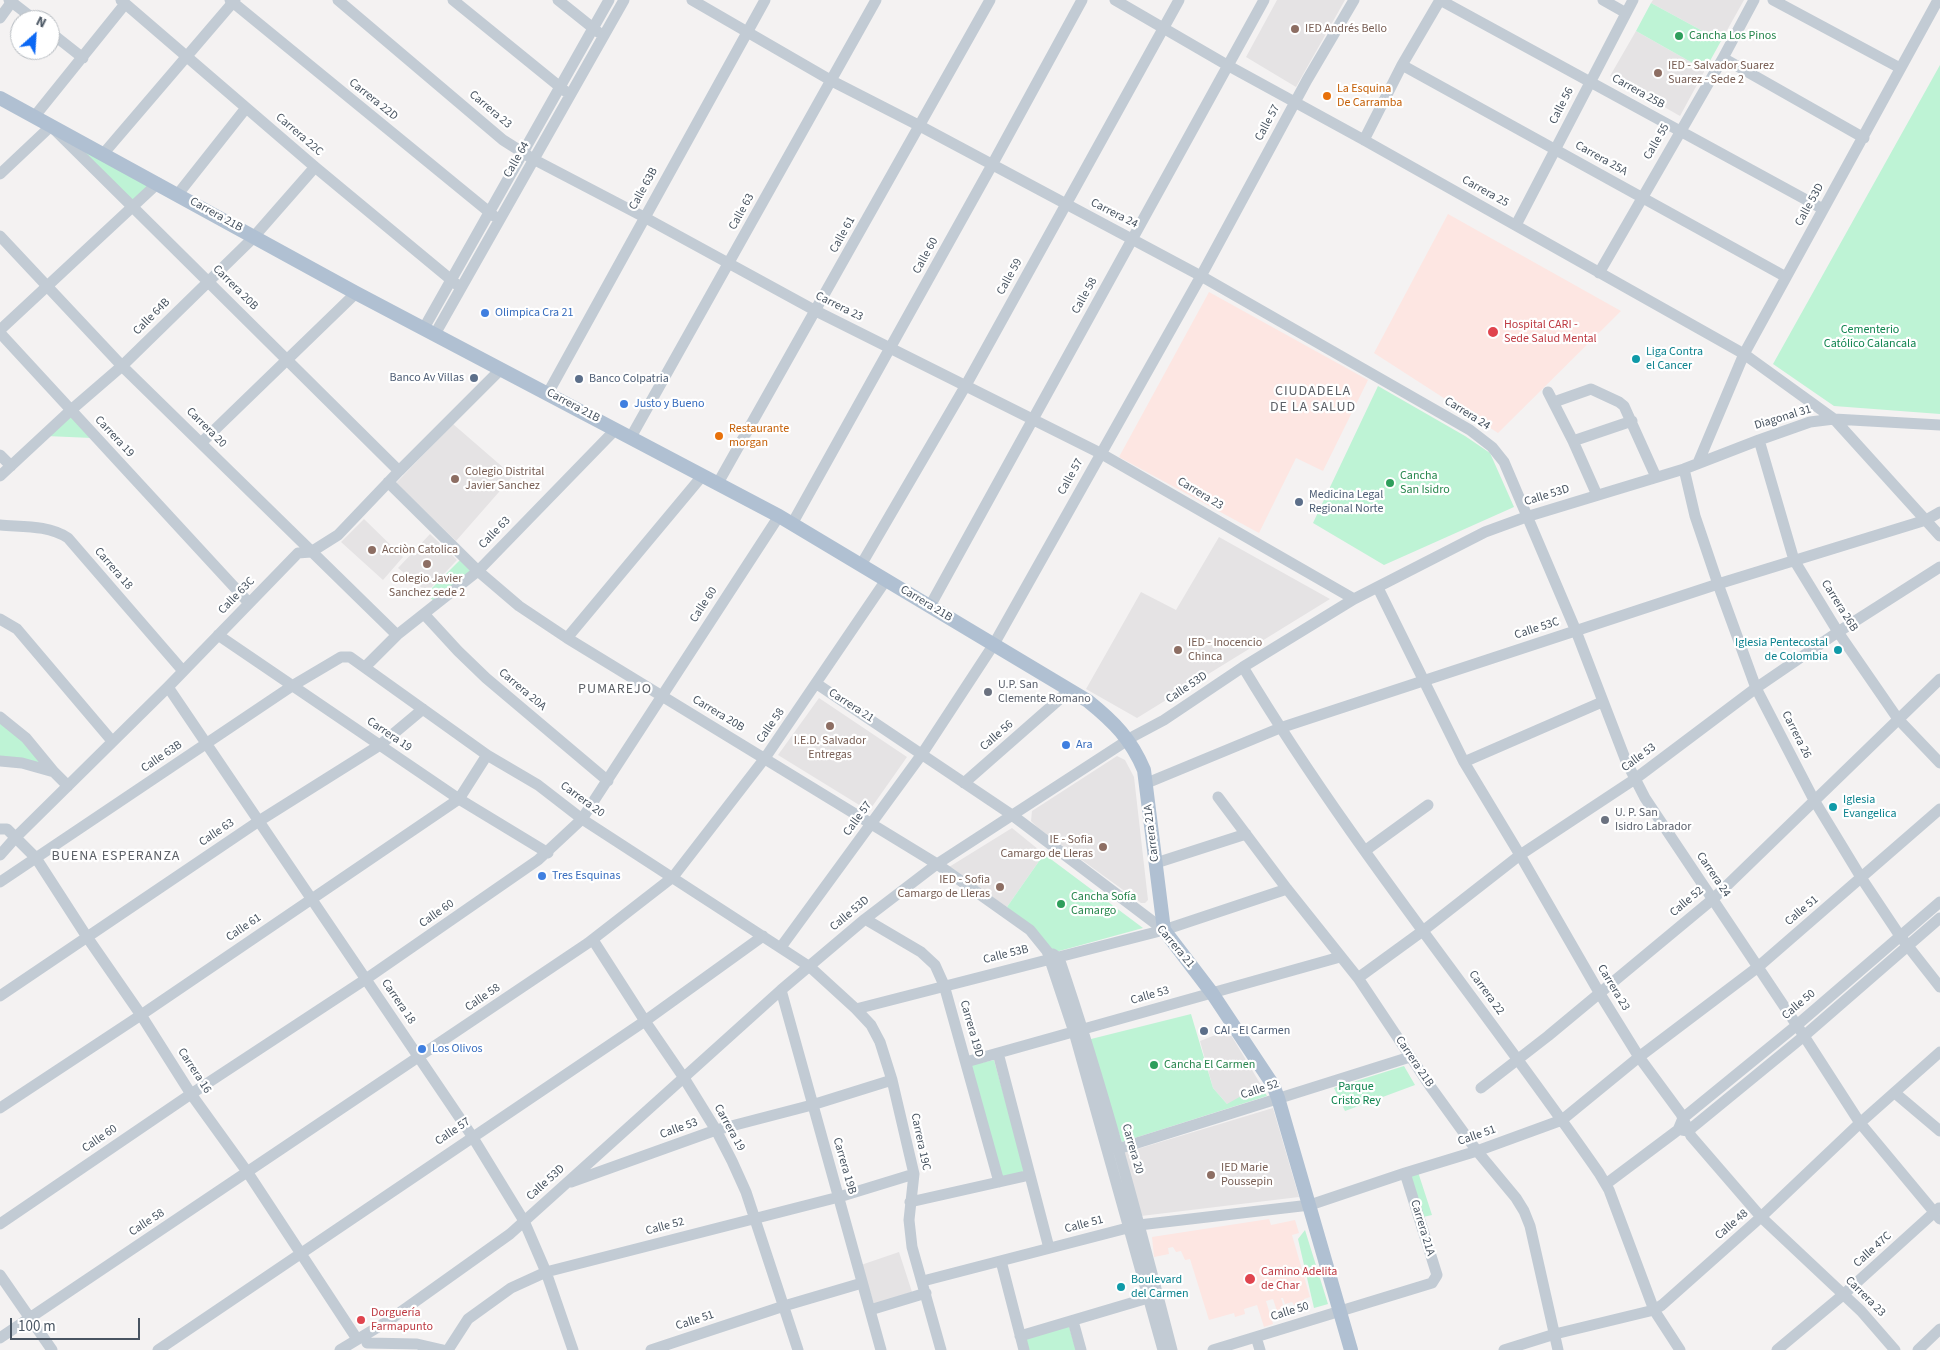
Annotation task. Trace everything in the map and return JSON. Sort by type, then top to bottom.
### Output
[{"type":"main road","name":"Carrera 21B","points":[[0,98],[356,293],[616,428],[779,516],[1088,701],[1104,714],[1128,740]]},
{"type":"main road","name":"Carrera 21A","points":[[1128,740],[1141,763],[1147,782],[1164,930]]},
{"type":"main road","name":"Carrera 21","points":[[1164,930],[1212,993],[1273,1085],[1310,1205],[1351,1350]]},
{"type":"street","name":"Carrera 23","points":[[338,0],[503,140],[534,159],[816,311],[1100,453],[1354,600]]},
{"type":"street","points":[[453,0],[559,88],[571,94]]},
{"type":"street","points":[[558,0],[592,29],[604,36]]},
{"type":"street","name":"Calle 64","points":[[429,331],[451,278],[609,0]]},
{"type":"street","name":"Calle 64","points":[[429,331],[460,288],[624,0]]},
{"type":"street","name":"Carrera 24","points":[[692,0],[832,81],[1201,276],[1470,430],[1492,447],[1504,462],[1576,631],[1602,702],[1644,798],[1797,1025],[1860,1123],[1938,1213]]},
{"type":"street","name":"Calle 63B","points":[[548,393],[765,0]]},
{"type":"street","name":"Calle 63","points":[[631,437],[876,0]]},
{"type":"street","name":"Calle 61","points":[[718,483],[990,0]]},
{"type":"street","name":"Calle 60","points":[[792,524],[1082,0]]},
{"type":"street","name":"Carrera 25","points":[[1116,0],[1227,65],[1744,354],[1834,419],[1940,536]]},
{"type":"street","name":"Calle 59","points":[[861,565],[966,385],[1179,0]]},
{"type":"street","name":"Calle 58","points":[[930,606],[1264,0]]},
{"type":"street","name":"Calle 57","points":[[781,947],[922,754],[994,644],[1201,276],[1295,102],[1354,0]]},
{"type":"street","points":[[1364,140],[1402,65],[1440,0]]},
{"type":"street","name":"Carrera 25B","points":[[1440,0],[1823,209]]},
{"type":"street","points":[[1602,0],[1626,13]]},
{"type":"street","name":"Calle 56","points":[[1516,225],[1633,0]]},
{"type":"street","name":"Calle 55","points":[[1599,273],[1723,58],[1754,0]]},
{"type":"street","points":[[1773,0],[1900,68]]},
{"type":"street","points":[[0,18],[11,1],[22,10]]},
{"type":"street","points":[[104,154],[233,1]]},
{"type":"street","name":"Carrera 22D","points":[[233,1],[499,220]]},
{"type":"street","points":[[34,117],[82,58],[123,2]]},
{"type":"street","name":"Carrera 22C","points":[[123,2],[315,167],[451,278],[460,288]]},
{"type":"street","name":"Calle 53D","points":[[361,1344],[510,1234],[782,990],[865,919],[937,864],[1128,740],[1164,720],[1243,667],[1354,600],[1485,532],[1526,517],[1684,469],[1698,463],[1744,354],[1864,138],[1934,2]]},
{"type":"street","points":[[60,40],[82,58]]},
{"type":"street","points":[[1723,58],[1864,138]]},
{"type":"street","name":"Carrera 25A","points":[[1402,65],[1786,277]]},
{"type":"street","points":[[178,194],[246,108]]},
{"type":"street","points":[[0,174],[52,126]]},
{"type":"street","name":"Carrera 20B","points":[[52,126],[399,470]]},
{"type":"street","name":"Calle 64B","points":[[0,476],[122,366],[255,236],[315,167]]},
{"type":"street","points":[[0,332],[158,183]]},
{"type":"street","name":"Carrera 20","points":[[0,236],[122,366],[397,636]]},
{"type":"street","points":[[201,443],[356,293]]},
{"type":"street","name":"Carrera 19","points":[[0,332],[249,603]]},
{"type":"street","name":"Calle 63C","points":[[0,855],[168,687],[298,553],[311,552],[338,535],[399,470],[501,369]]},
{"type":"street","points":[[1597,495],[1573,440],[1551,397],[1595,390],[1620,402],[1632,421],[1656,477]]},
{"type":"street","name":"Diagonal 31","points":[[1698,463],[1810,422],[1834,419],[1940,425]]},
{"type":"street","points":[[1573,440],[1632,421]]},
{"type":"street","name":"Calle 63","points":[[365,668],[397,636],[478,571],[616,428]]},
{"type":"street","name":"Carrera 26B","points":[[1759,440],[1794,560],[1838,632],[1898,719],[1940,763]]},
{"type":"street","points":[[0,455],[11,466]]},
{"type":"street","name":"Carrera 26","points":[[1684,469],[1695,516],[1756,688],[1814,800],[1862,878],[1904,941],[1940,987]]},
{"type":"street","points":[[566,638],[703,475]]},
{"type":"street","name":"Carrera 20B","points":[[388,482],[478,571],[519,606],[566,638],[937,864],[1030,930],[1051,956]]},
{"type":"street","name":"Calle 53C","points":[[1147,782],[1280,728],[1718,584],[1926,520],[1940,512]]},
{"type":"street","name":"Calle 60","points":[[0,1224],[191,1094],[366,979],[548,852],[582,819],[779,516]]},
{"type":"street","name":"Carrera 18","points":[[0,525],[44,528],[58,532],[68,538],[183,671]]},
{"type":"street","name":"Calle 53","points":[[1358,978],[1424,930],[1520,855],[1635,779],[1756,688],[1838,632],[1940,567]]},
{"type":"street","name":"Calle 58","points":[[0,1338],[248,1174],[593,940],[673,877],[765,758],[886,580]]},
{"type":"street","name":"Carrera 23","points":[[1378,588],[1464,762],[1600,994],[1639,1057],[1683,1118]]},
{"type":"street","name":"Carrera 20A","points":[[424,614],[486,678],[608,781]]},
{"type":"street","points":[[0,619],[17,629],[112,741]]},
{"type":"street","name":"Carrera 19","points":[[218,635],[459,799],[548,852]]},
{"type":"street","name":"Calle 63B","points":[[0,882],[292,686],[341,657]]},
{"type":"street","name":"Carrera 20","points":[[341,657],[350,657],[487,755],[538,785],[582,819],[810,967]]},
{"type":"street","name":"Carrera 22","points":[[1243,667],[1280,728],[1606,1184],[1654,1310],[1680,1350]]},
{"type":"street","name":"Calle 52","points":[[1481,1088],[1600,994],[1713,899],[1940,680]]},
{"type":"street","name":"Carrera 21","points":[[816,684],[1012,815],[1164,930]]},
{"type":"street","name":"Carrera 18","points":[[168,687],[472,1136],[524,1221],[546,1272],[573,1350]]},
{"type":"street","name":"Calle 56","points":[[964,783],[1070,690]]},
{"type":"street","points":[[1464,762],[1602,702]]},
{"type":"street","name":"Calle 63","points":[[0,996],[259,821],[380,745],[423,709]]},
{"type":"street","points":[[0,717],[26,738],[68,786]]},
{"type":"street","name":"Calle 61","points":[[0,1108],[141,1015],[459,799],[487,755]]},
{"type":"street","points":[[0,760],[54,772]]},
{"type":"street","name":"Carrera 21B","points":[[1218,797],[1287,889],[1358,978],[1410,1057],[1477,1152],[1524,1211],[1530,1226],[1558,1350]]},
{"type":"street","points":[[1366,850],[1428,805]]},
{"type":"street","name":"Calle 51","points":[[923,1281],[1134,1226],[1310,1205],[1405,1173],[1477,1152],[1562,1120],[1639,1057],[1758,967],[1940,809]]},
{"type":"street","name":"Carrera 16","points":[[0,829],[7,829],[36,858],[87,937],[141,1015],[191,1094],[248,1174],[361,1344]]},
{"type":"street","points":[[1156,863],[1246,834]]},
{"type":"street","name":"Calle 53B","points":[[856,1009],[1051,956],[1164,930],[1287,889]]},
{"type":"street","name":"Calle 50","points":[[1606,1184],[1683,1130],[1804,1036],[1904,941],[1940,902]]},
{"type":"street","name":"Calle 50","points":[[1683,1130],[1683,1118],[1904,941],[1940,918]]},
{"type":"street","name":"Carrera 19D","points":[[865,919],[921,952],[935,965],[944,985],[999,1182]]},
{"type":"street","name":"Calle 57","points":[[158,1350],[644,1021],[763,936]]},
{"type":"street","name":"Carrera 19","points":[[593,940],[716,1130],[746,1192],[798,1350]]},
{"type":"street","name":"Carrera 20","points":[[1051,956],[1079,1030],[1118,1149],[1148,1298],[1163,1350]]},
{"type":"street","name":"Calle 53","points":[[966,1062],[1340,957]]},
{"type":"street","name":"Carrera 19C","points":[[810,967],[871,1025],[880,1042],[892,1080],[914,1174],[909,1220],[912,1247],[941,1350]]},
{"type":"street","name":"Carrera 19B","points":[[782,990],[880,1350]]},
{"type":"street","name":"Carrera 20","points":[[1079,1030],[1134,1226],[1172,1350]]},
{"type":"street","name":"Calle 48","points":[[1504,1350],[1555,1334],[1654,1310],[1662,1305],[1761,1217],[1860,1123],[1940,1052]]},
{"type":"street","points":[[998,1053],[1050,1248]]},
{"type":"street","name":"Calle 52","points":[[1118,1149],[1410,1057]]},
{"type":"street","name":"Calle 53","points":[[564,1185],[716,1130],[812,1105],[892,1080]]},
{"type":"street","points":[[1895,1093],[1940,1131]]},
{"type":"street","name":"Carrera 23","points":[[1683,1130],[1691,1136],[1761,1217],[1844,1294],[1895,1350]]},
{"type":"street","name":"Carrera 21A","points":[[1405,1173],[1437,1275],[1432,1283]]},
{"type":"street","name":"Calle 52","points":[[448,1350],[468,1319],[512,1288],[546,1272],[839,1197],[914,1174]]},
{"type":"street","points":[[910,1202],[1030,1175]]},
{"type":"street","name":"Calle 47C","points":[[1777,1350],[1938,1213]]},
{"type":"street","points":[[1001,1261],[1024,1350]]},
{"type":"street","points":[[0,1275],[52,1350]]},
{"type":"street","name":"Calle 51","points":[[651,1350],[784,1306],[862,1283]]},
{"type":"street","name":"Calle 50","points":[[1213,1350],[1432,1283]]},
{"type":"street","points":[[870,1310],[926,1294]]},
{"type":"street","points":[[1020,1336],[1148,1298]]},
{"type":"street","points":[[1073,1321],[1081,1350]]},
{"type":"street","points":[[384,1326],[391,1339],[405,1344]]},
{"type":"street","points":[[1918,1350],[1940,1329]]},
{"type":"street","points":[[1256,1337],[1260,1350]]},
{"type":"street","points":[[343,1349],[361,1344],[417,1344],[443,1350]]},
{"type":"shaded area","name":"IED Andrés Bello","points":[[1277,0],[1345,0],[1296,87],[1246,57]]},
{"type":"shaded area","points":[[1653,0],[1744,0],[1721,41],[1651,3]]},
{"type":"shaded area","name":"IED - Salvador Suarez Suarez - Sede 2","points":[[1636,31],[1705,70],[1680,116],[1610,76]]},
{"type":"shaded area","name":"Hospital CARI - Sede Salud Mental","points":[[1448,214],[1621,311],[1498,433],[1374,353]]},
{"type":"shaded area","points":[[1209,292],[1368,380],[1323,471],[1296,458],[1259,533],[1119,457]]},
{"type":"shaded area","name":"Colegio Distrital Javier Sanchez","points":[[453,424],[513,476],[456,541],[396,483]]},
{"type":"shaded area","name":"Acciòn Catolica","points":[[364,519],[403,557],[383,580],[341,542]]},
{"type":"shaded area","name":"Colegio Javier Sanchez sede 2","points":[[430,534],[457,560],[427,592],[398,568]]},
{"type":"shaded area","name":"IED - Inocencio Chinca","points":[[1219,537],[1330,599],[1137,718],[1086,689],[1141,592],[1176,610]]},
{"type":"shaded area","name":"I.E.D. Salvador Entregas","points":[[819,698],[907,757],[869,811],[778,755]]},
{"type":"shaded area","name":"IE - Sofia Camargo de Lleras","points":[[1117,756],[1125,760],[1134,777],[1148,900],[1145,903],[1141,903],[1031,821],[1032,811]]},
{"type":"shaded area","name":"IED - Sofia Camargo de Lleras","points":[[1012,828],[1044,854],[1007,907],[949,867]]},
{"type":"shaded area","points":[[1228,1030],[1261,1085],[1228,1105],[1213,1088],[1200,1041]]},
{"type":"shaded area","name":"IED Marie Poussepin","points":[[1273,1108],[1299,1197],[1141,1216],[1124,1153]]},
{"type":"shaded area","name":"Camino Adelita de Char","points":[[1269,1219],[1271,1225],[1295,1220],[1299,1233],[1292,1235],[1310,1297],[1304,1299],[1305,1302],[1294,1305],[1292,1302],[1285,1304],[1283,1298],[1281,1298],[1284,1308],[1277,1311],[1273,1299],[1266,1301],[1273,1324],[1264,1327],[1257,1305],[1244,1309],[1245,1314],[1235,1317],[1234,1313],[1209,1320],[1190,1259],[1185,1260],[1181,1251],[1176,1252],[1173,1247],[1168,1248],[1169,1254],[1154,1257],[1152,1237]]},
{"type":"shaded area","points":[[899,1252],[912,1292],[874,1304],[861,1265]]},
{"type":"green space","name":"Cancha Los Pinos","points":[[1651,3],[1721,41],[1705,70],[1636,31]]},
{"type":"green space","name":"Cementerio Católico Calancala","points":[[1940,65],[1940,414],[1834,406],[1773,364]]},
{"type":"green space","points":[[74,144],[151,185],[134,203]]},
{"type":"green space","points":[[1378,386],[1465,436],[1490,453],[1514,507],[1384,565],[1313,523]]},
{"type":"green space","points":[[72,415],[92,438],[46,436]]},
{"type":"green space","points":[[460,560],[472,572],[436,603],[426,594]]},
{"type":"green space","points":[[0,720],[14,729],[45,766],[0,758]]},
{"type":"green space","points":[[1044,854],[1143,928],[1052,953],[1007,907]]},
{"type":"green space","name":"Cancha El Carmen","points":[[1191,1014],[1213,1088],[1227,1104],[1261,1085],[1267,1096],[1122,1142],[1087,1040]]},
{"type":"green space","points":[[994,1060],[1025,1171],[1002,1178],[971,1065]]},
{"type":"green space","name":"Parque Cristo Rey","points":[[1404,1066],[1415,1085],[1345,1111],[1334,1088]]},
{"type":"green space","points":[[1418,1172],[1432,1215],[1423,1217],[1409,1175]]},
{"type":"green space","points":[[1305,1230],[1328,1304],[1314,1308],[1298,1239]]},
{"type":"green space","points":[[1067,1320],[1076,1350],[1028,1350],[1023,1332]]},
{"type":"place","name":"IED Andrés Bello","points":[[1295,29]]},
{"type":"place","name":"Cancha Los Pinos","points":[[1679,36]]},
{"type":"place","name":"IED - Salvador Suarez Suarez - Sede 2","points":[[1658,73]]},
{"type":"place","name":"La Esquina De Carramba","points":[[1327,96]]},
{"type":"place","name":"Olimpica Cra 21","points":[[485,313]]},
{"type":"place","name":"Hospital CARI - Sede Salud Mental","points":[[1493,332]]},
{"type":"place","name":"Liga Contra el Cancer","points":[[1636,359]]},
{"type":"place","name":"Banco Av Villas","points":[[474,378]]},
{"type":"place","name":"Banco Colpatria","points":[[579,379]]},
{"type":"place","name":"Justo y Bueno","points":[[624,404]]},
{"type":"place","name":"Restaurante morgan","points":[[719,436]]},
{"type":"place","name":"Colegio Distrital Javier Sanchez","points":[[455,479]]},
{"type":"place","name":"Cancha San Isidro","points":[[1390,483]]},
{"type":"place","name":"Medicina Legal Regional Norte","points":[[1299,502]]},
{"type":"place","name":"Acciòn Catolica","points":[[372,550]]},
{"type":"place","name":"Colegio Javier Sanchez sede 2","points":[[427,564]]},
{"type":"place","name":"IED - Inocencio Chinca","points":[[1178,650]]},
{"type":"place","name":"Iglesia Pentecostal de Colombia","points":[[1838,650]]},
{"type":"place","name":"U.P. San Clemente Romano","points":[[988,692]]},
{"type":"place","name":"I.E.D. Salvador Entregas","points":[[830,726]]},
{"type":"place","name":"Ara","points":[[1066,745]]},
{"type":"place","name":"Iglesia Evangelica","points":[[1833,807]]},
{"type":"place","name":"U. P. San Isidro Labrador","points":[[1605,820]]},
{"type":"place","name":"IE - Sofia Camargo de Lleras","points":[[1103,847]]},
{"type":"place","name":"Tres Esquinas","points":[[542,876]]},
{"type":"place","name":"IED - Sofia Camargo de Lleras","points":[[1000,887]]},
{"type":"place","name":"Cancha Sofía Camargo","points":[[1061,904]]},
{"type":"place","name":"CAI - El Carmen","points":[[1204,1031]]},
{"type":"place","name":"Los Olivos","points":[[422,1049]]},
{"type":"place","name":"Cancha El Carmen","points":[[1154,1065]]},
{"type":"place","name":"IED Marie Poussepin","points":[[1211,1175]]},
{"type":"place","name":"Camino Adelita de Char","points":[[1250,1279]]},
{"type":"place","name":"Boulevard del Carmen","points":[[1121,1287]]},
{"type":"place","name":"Dorguería Farmapunto","points":[[361,1320]]},
{"type":"district","name":"CIUDADELA DE LA SALUD","points":[[1313,400]]},
{"type":"district","name":"PUMAREJO","points":[[615,690]]},
{"type":"district","name":"BUENA ESPERANZA","points":[[116,857]]}]
